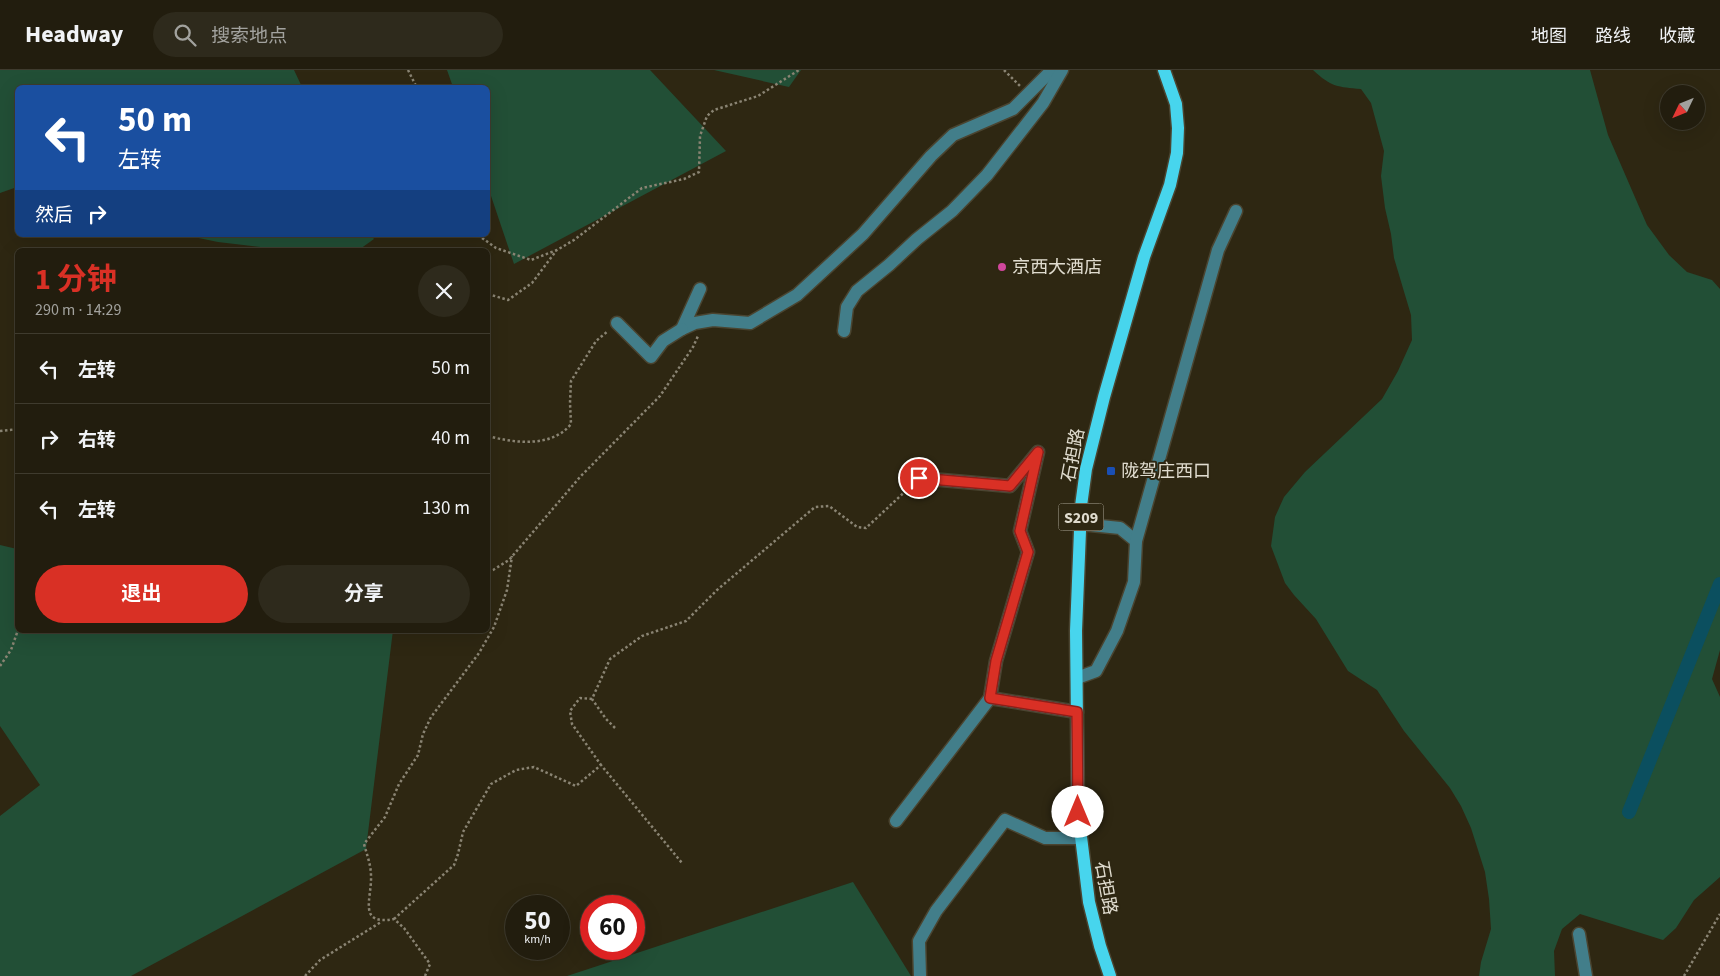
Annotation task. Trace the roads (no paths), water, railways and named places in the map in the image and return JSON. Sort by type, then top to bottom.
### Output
[{"type":"main road","name":"石担路","points":[[1110,976],[1089,902],[1078,812],[1076,631],[1081,524],[1086,469],[1096,427],[1144,257],[1170,185],[1177,153],[1178,128],[1176,104],[1164,70]]},
{"type":"street","points":[[617,323],[651,357],[663,341],[695,322],[750,323],[797,295],[863,234],[931,156],[954,135],[1014,109],[1052,70]]},
{"type":"street","points":[[844,331],[847,307],[857,290],[889,266],[917,239],[952,211],[987,175],[1043,103],[1062,70]]},
{"type":"street","points":[[1077,678],[1096,671],[1117,631],[1134,582],[1136,541],[1218,250],[1236,211]]},
{"type":"street","points":[[682,329],[700,289]]},
{"type":"street","points":[[896,821],[990,698],[996,661],[1028,552],[1020,531],[1038,452],[1010,486],[919,478]]},
{"type":"street","points":[[1081,524],[1120,528],[1136,541]]},
{"type":"street","points":[[990,698],[1077,712]]},
{"type":"street","points":[[920,976],[919,941],[936,911],[1005,820],[1045,838],[1080,838]]},
{"type":"street","points":[[1579,934],[1586,976]]},
{"type":"waterway","points":[[1629,812],[1720,584]]},
{"type":"place","name":"京西大酒店","points":[[1002,267]]},
{"type":"place","name":"陇驾庄西口","points":[[1111,471]]}]
